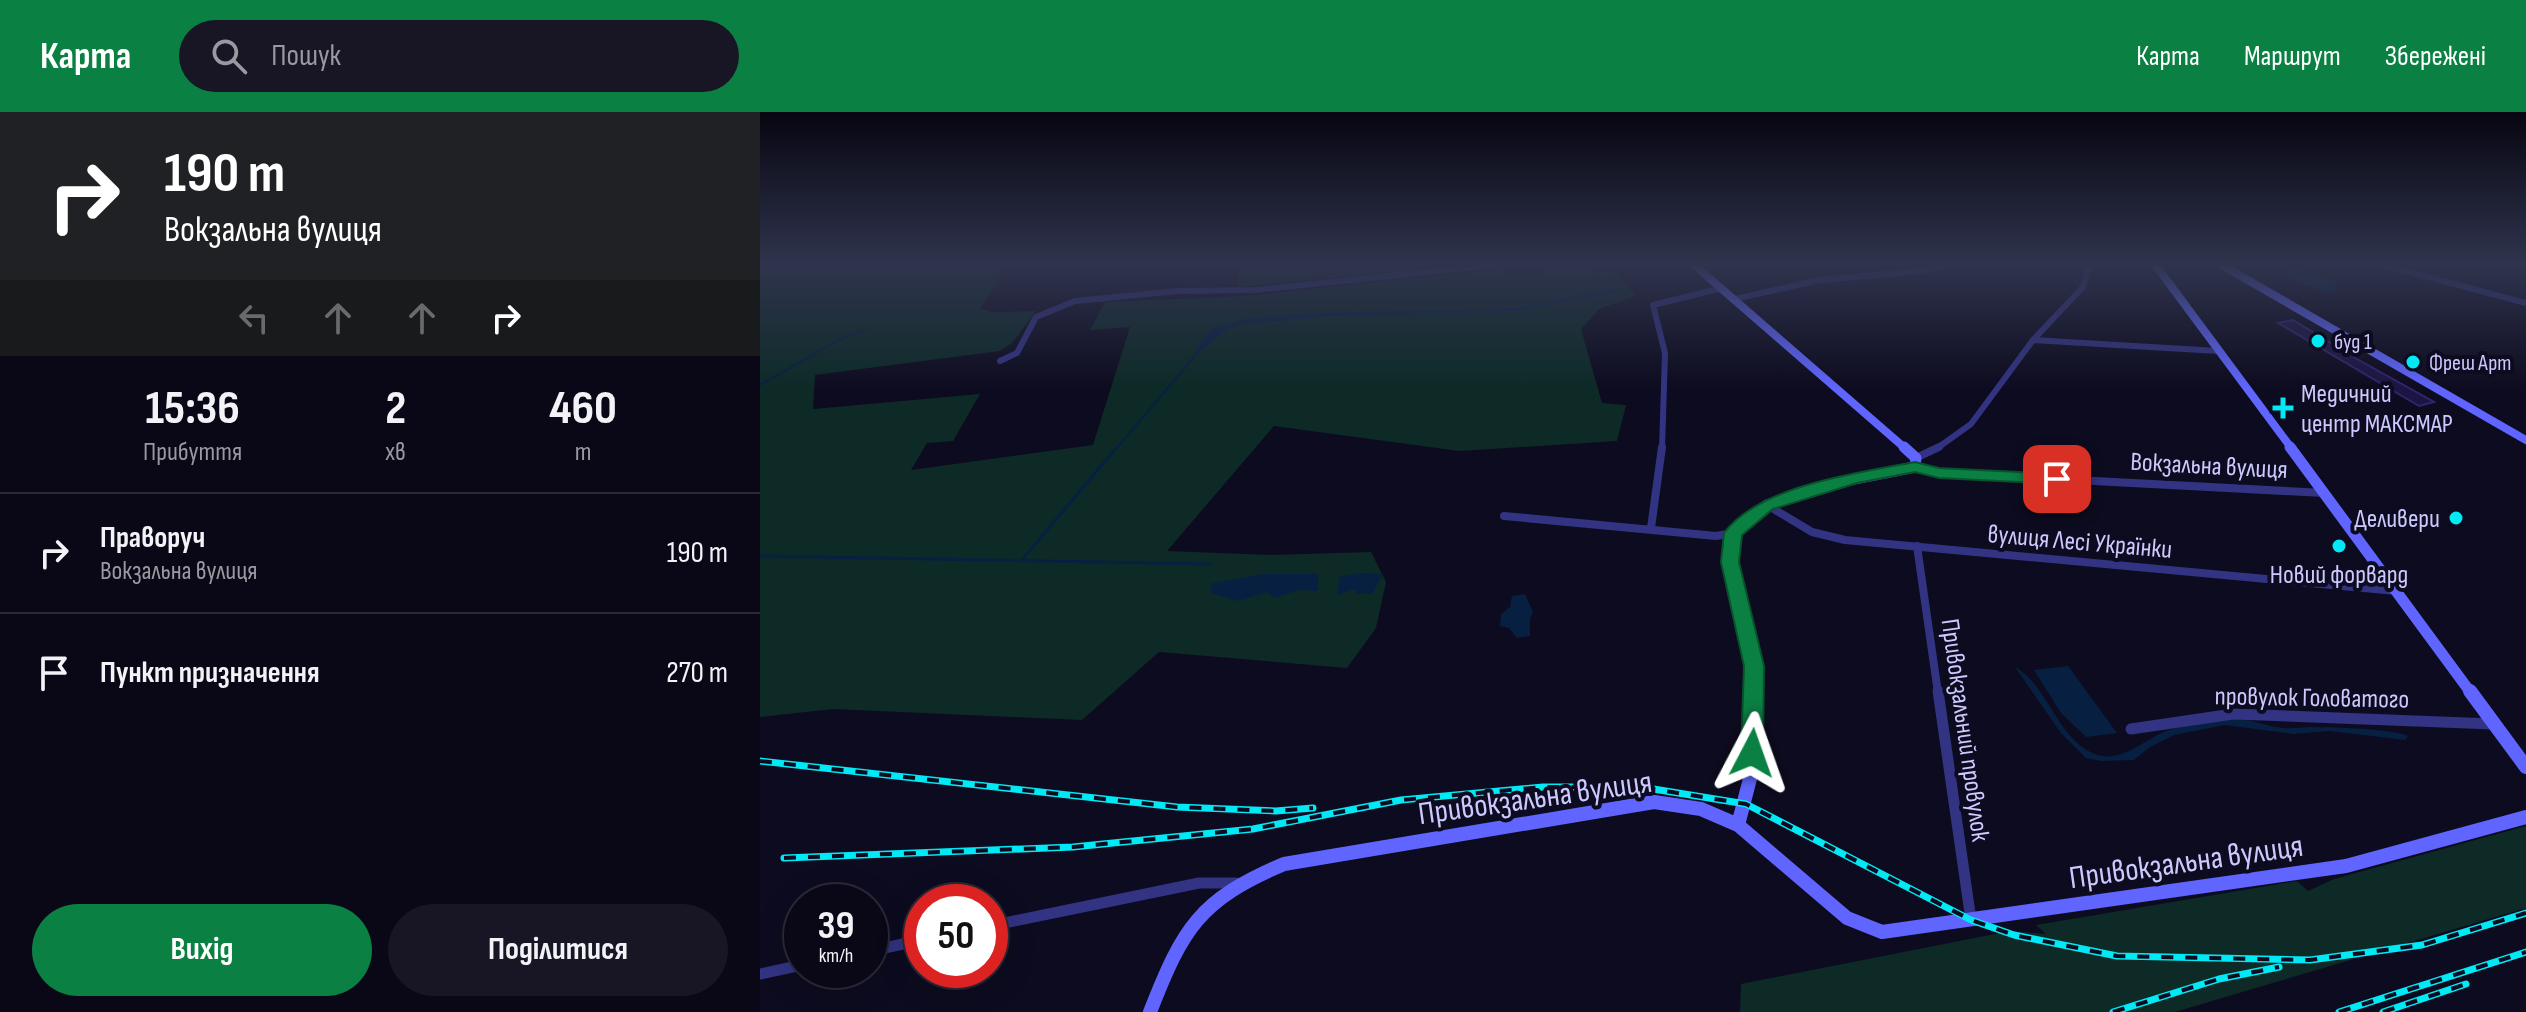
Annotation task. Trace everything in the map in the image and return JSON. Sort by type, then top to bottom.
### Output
[{"type":"main road","points":[[1742,305],[1915,462]]},
{"type":"main road","points":[[2185,305],[2526,767]]},
{"type":"main road","points":[[2291,305],[2526,440]]},
{"type":"main road","name":"Вокзальна вулиця","points":[[1733,533],[1767,505],[1915,462]]},
{"type":"main road","points":[[1733,533],[1730,562],[1754,666],[1755,713],[1746,804],[1738,825]]},
{"type":"main road","name":"Привокзальна вулиця","points":[[1236,883],[1284,864],[1654,802],[1701,809],[1738,825],[1847,918],[1882,932],[2346,866],[2526,817]]},
{"type":"main road","points":[[1150,1012],[1175,948],[1200,913],[1236,883]]},
{"type":"street","points":[[1000,361],[1017,353],[1036,317],[1065,305]]},
{"type":"street","points":[[1651,528],[1665,432],[1662,327],[1653,305]]},
{"type":"street","points":[[1915,462],[1971,424],[2033,340],[2066,305]]},
{"type":"street","points":[[2033,340],[2218,351]]},
{"type":"street","name":"Вокзальна вулиця","points":[[1915,462],[1939,473],[2324,493]]},
{"type":"street","name":"вулиця Лесі Українки","points":[[1767,505],[1812,532],[1845,540],[2396,591]]},
{"type":"street","points":[[1504,516],[1716,536],[1733,533]]},
{"type":"street","name":"Привокзальний провулок","points":[[1917,546],[1971,920]]},
{"type":"street","name":"провулок Головатого","points":[[2131,729],[2233,714],[2493,724]]},
{"type":"street","name":"Привокзальна вулиця","points":[[1008,922],[1199,883],[1236,883]]},
{"type":"street","points":[[760,974],[784,969]]},
{"type":"green space","points":[[760,305],[983,305],[981,308],[992,312],[1036,311],[1012,343],[1000,351],[815,375],[813,409],[980,394],[953,441],[927,443],[911,470],[1093,445],[1130,327],[1090,330],[1103,305],[1610,305],[1599,309],[1581,329],[1602,403],[1626,405],[1617,441],[1459,451],[1274,426],[1167,551],[1272,555],[1371,552],[1386,582],[1376,628],[1347,668],[1159,652],[1082,720],[833,709],[760,717]]},
{"type":"green space","points":[[2526,826],[2526,908],[2175,1012],[1740,1012],[1741,984],[2010,931],[2046,934],[2036,925],[2297,881],[2308,891],[2334,879]]},
{"type":"water","points":[[1548,305],[1517,311],[1332,316],[1244,324],[1227,329],[1201,351],[1195,351],[1212,329],[1246,319],[1317,313]]},
{"type":"water","points":[[1263,574],[1318,574],[1318,591],[1299,590],[1274,598],[1267,592],[1238,601],[1212,593],[1210,584]]},
{"type":"water","points":[[1383,574],[1372,594],[1356,594],[1355,589],[1337,595],[1340,576]]},
{"type":"water","points":[[1525,594],[1533,612],[1530,636],[1517,638],[1509,628],[1500,626],[1501,614],[1510,607],[1512,596]]},
{"type":"water","points":[[2068,666],[2117,733],[2086,737],[2061,713],[2034,670]]},
{"type":"water","points":[[2015,667],[2037,687],[2073,739],[2084,749],[2098,755],[2127,752],[2172,729],[2227,719],[2282,728],[2352,728],[2408,736],[2405,740],[2329,731],[2293,734],[2225,725],[2174,735],[2150,747],[2134,760],[2101,761],[2086,758],[2061,733]]},
{"type":"building","points":[[2293,320],[2434,402],[2419,406],[2278,323]]},
{"type":"waterway","points":[[760,385],[844,337],[865,330]]},
{"type":"waterway","points":[[1116,449],[1199,351]]},
{"type":"waterway","points":[[1021,561],[1117,447]]},
{"type":"waterway","points":[[760,556],[1021,561]]},
{"type":"waterway","points":[[1021,561],[1211,564]]},
{"type":"railway","points":[[760,761],[1177,807],[1276,811],[1313,808]]},
{"type":"railway","points":[[784,858],[1073,847],[1253,829],[1401,800],[1543,787],[1641,787],[1746,804],[1971,920],[2014,935],[2117,956],[2310,960],[2422,945],[2526,913]]},
{"type":"railway","points":[[2339,1012],[2526,952]]},
{"type":"railway","points":[[2113,1012],[2219,979],[2279,967]]},
{"type":"railway","points":[[2383,1012],[2466,984]]},
{"type":"place","name":"буд 1","points":[[2318,341]]},
{"type":"place","name":"Фреш Арт","points":[[2413,362]]},
{"type":"place","name":"Медичний центр МАКСМАР","points":[[2283,408]]},
{"type":"place","name":"Деливери","points":[[2456,518]]},
{"type":"place","name":"Новий форвард","points":[[2339,546]]},
{"type":"route","points":[[1752,753],[1755,728],[1754,666],[1730,562],[1733,533],[1767,505],[1854,479],[1904,472],[1915,467],[1939,473],[2057,479]]}]
